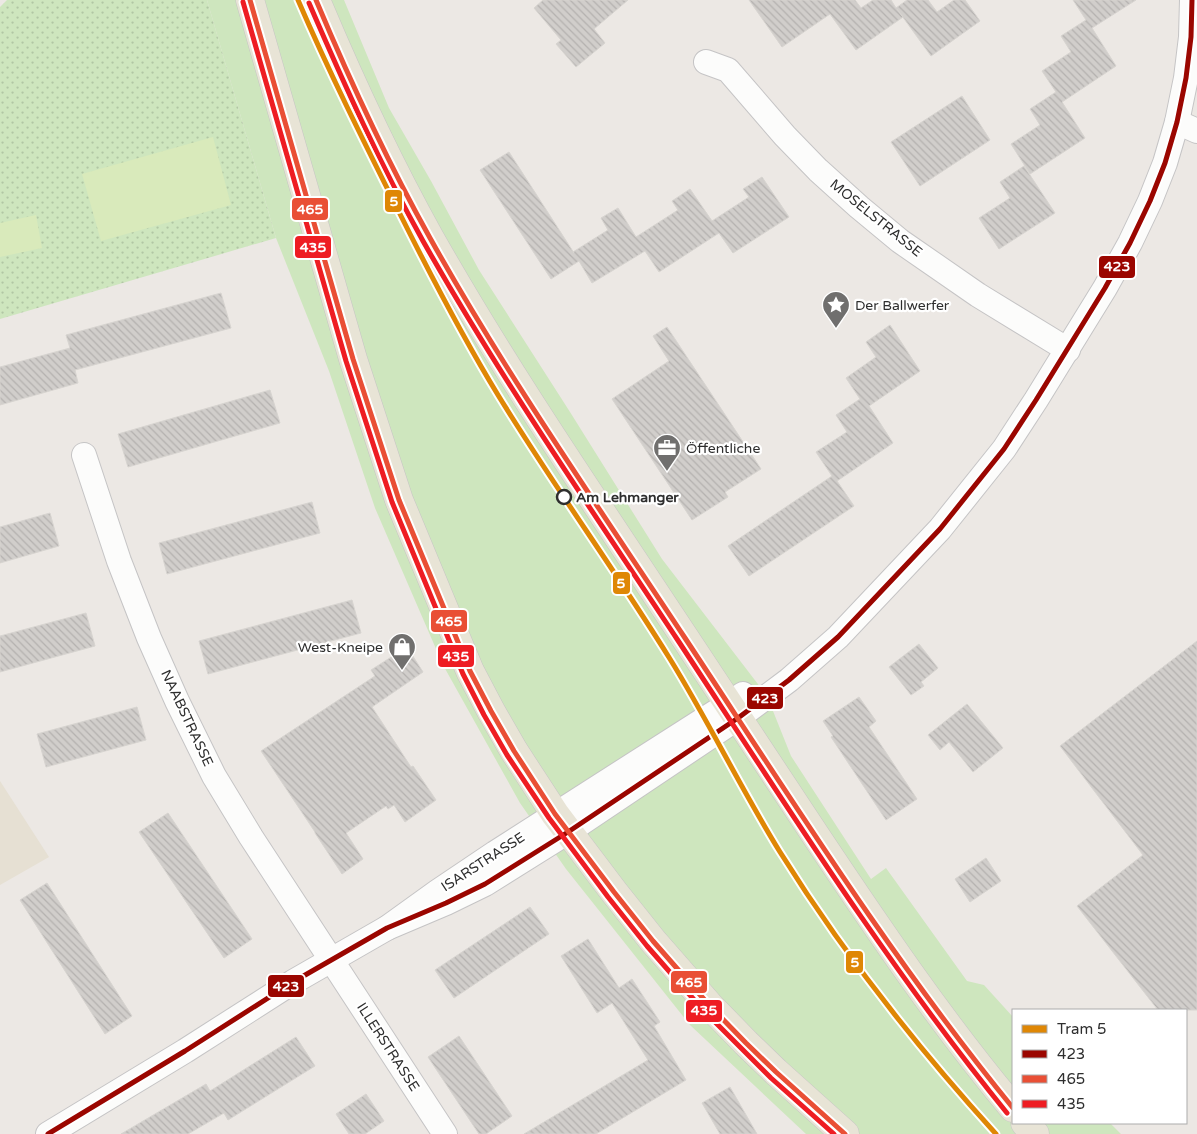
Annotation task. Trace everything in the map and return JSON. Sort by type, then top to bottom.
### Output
[{"type":"main road","points":[[250,0],[353,359],[399,500],[470,671],[514,751],[562,823],[653,941],[709,1005],[776,1072],[845,1134]]},
{"type":"main road","points":[[316,0],[377,136],[407,196],[492,343],[852,890],[923,992],[1012,1107]]},
{"type":"main road","points":[[1027,1124],[1035,1134]]},
{"type":"street","points":[[733,711],[789,680],[838,637],[940,529],[1004,448],[1068,350],[1130,243],[1150,201],[1164,164],[1187,126],[1186,78],[1191,37],[1192,0]]},
{"type":"street","name":"MOSELSTRASSE","points":[[706,62],[728,70],[785,136],[818,170],[900,241],[978,295],[1068,350]]},
{"type":"street","name":"NAABSTRASSE","points":[[84,455],[119,560],[149,638],[210,767],[251,838],[332,960]]},
{"type":"street","name":"ISARSTRASSE","points":[[48,1134],[185,1051],[293,982],[387,928],[437,892],[562,823],[733,711]]},
{"type":"street","name":"ILLERSTRASSE","points":[[332,960],[445,1134]]},
{"type":"shaded area","points":[[0,781],[49,857],[0,885]]},
{"type":"green space","points":[[7,0],[207,0],[276,238],[0,319],[0,7]]},
{"type":"green space","points":[[207,0],[344,0],[389,108],[479,270],[662,559],[767,696],[791,756],[871,879],[886,868],[967,981],[984,985],[1012,1016],[1012,1124],[1111,1124],[1121,1134],[806,1134],[690,1025],[566,869],[520,803],[443,665],[375,508],[329,371],[276,238]]},
{"type":"green space","points":[[213,137],[231,205],[101,241],[82,174]]},
{"type":"green space","points":[[36,215],[42,248],[0,257],[0,223]]},
{"type":"building","points":[[543,0],[628,0],[594,29],[605,43],[576,67],[556,44],[561,40],[534,8]]},
{"type":"building","points":[[749,0],[855,0],[861,8],[873,0],[891,0],[896,8],[907,0],[928,0],[937,12],[954,0],[965,0],[980,21],[931,56],[903,17],[856,50],[830,14],[782,47]]},
{"type":"building","points":[[1073,0],[1136,0],[1092,28],[1116,66],[1062,102],[1085,138],[1030,174],[1011,144],[1040,125],[1030,109],[1056,92],[1042,71],[1071,52],[1061,36],[1086,20]]},
{"type":"building","points":[[962,96],[990,140],[920,186],[891,142]]},
{"type":"building","points":[[509,152],[573,252],[608,230],[601,218],[618,208],[636,237],[678,210],[672,201],[690,189],[712,221],[749,197],[743,189],[762,177],[789,217],[733,253],[719,233],[659,272],[645,251],[592,283],[579,261],[551,279],[480,170]]},
{"type":"building","points":[[1024,166],[1055,213],[999,249],[979,218],[1010,198],[1000,182]]},
{"type":"building","points":[[221,293],[231,328],[75,370],[78,383],[0,405],[0,367],[70,348],[66,335]]},
{"type":"building","points":[[890,325],[920,371],[869,406],[893,443],[837,481],[854,506],[749,576],[728,546],[832,476],[816,452],[847,432],[836,415],[860,399],[846,378],[876,357],[866,342]]},
{"type":"building","points":[[667,327],[761,469],[725,492],[728,497],[692,520],[612,399],[669,361],[653,336]]},
{"type":"building","points":[[270,390],[280,423],[128,467],[118,434]]},
{"type":"building","points":[[312,502],[320,533],[167,574],[159,543]]},
{"type":"building","points":[[50,513],[59,546],[0,563],[0,527]]},
{"type":"building","points":[[352,600],[361,633],[208,674],[199,641]]},
{"type":"building","points":[[86,613],[95,646],[0,672],[0,636]]},
{"type":"building","points":[[1197,641],[1197,1010],[1157,1009],[1077,906],[1143,855],[1060,746]]},
{"type":"building","points":[[919,644],[938,668],[921,682],[924,686],[911,695],[889,667]]},
{"type":"building","points":[[407,647],[423,672],[372,707],[411,767],[413,766],[436,800],[405,822],[394,805],[388,809],[386,806],[346,833],[363,859],[342,874],[261,751],[375,676],[371,670]]},
{"type":"building","points":[[859,697],[876,721],[869,727],[917,799],[886,820],[831,737],[833,736],[823,721]]},
{"type":"building","points":[[967,704],[1003,748],[973,772],[949,742],[940,750],[928,735]]},
{"type":"building","points":[[137,707],[146,740],[46,767],[37,734]]},
{"type":"building","points":[[168,813],[252,939],[224,958],[139,832]]},
{"type":"building","points":[[986,858],[1001,881],[970,902],[955,879]]},
{"type":"building","points":[[47,883],[132,1016],[105,1034],[20,900]]},
{"type":"building","points":[[530,907],[549,934],[454,998],[435,970]]},
{"type":"building","points":[[588,939],[619,988],[632,979],[660,1022],[654,1026],[686,1080],[596,1134],[524,1134],[648,1060],[612,1003],[597,1013],[561,956]]},
{"type":"building","points":[[459,1036],[512,1116],[486,1134],[479,1134],[428,1057]]},
{"type":"building","points":[[296,1037],[315,1066],[228,1120],[224,1113],[188,1134],[121,1134],[206,1084],[210,1091]]},
{"type":"building","points":[[730,1087],[757,1134],[720,1134],[702,1103]]},
{"type":"building","points":[[366,1094],[384,1121],[365,1134],[349,1134],[336,1114]]},
{"type":"tram line","name":"5","points":[[298,0],[347,107],[434,282],[498,395],[670,659],[752,804],[804,890],[855,962],[909,1033],[996,1134]]},
{"type":"transit line","name":"465","points":[[250,0],[353,359],[399,500],[470,671],[514,751],[555,814],[653,941],[709,1005],[746,1043],[845,1134]]},
{"type":"transit line","name":"465","points":[[316,0],[342,61],[399,180],[459,289],[490,340],[586,490],[843,877],[925,994],[1012,1107]]},
{"type":"transit line","name":"423","points":[[48,1134],[185,1051],[293,982],[387,928],[485,884],[568,832],[738,718],[789,680],[838,637],[940,529],[1004,449],[1105,288],[1130,243],[1165,163],[1177,122],[1186,78],[1191,37],[1192,0]]},
{"type":"transit line","name":"435","points":[[243,2],[346,361],[392,502],[463,674],[484,715],[507,755],[549,818],[647,946],[703,1010],[771,1078],[834,1134]]},
{"type":"transit line","name":"435","points":[[309,3],[363,124],[407,212],[515,394],[837,882],[919,999],[1007,1113]]},
{"type":"place","name":"Der Ballwerfer","points":[[836,329]]},
{"type":"place","name":"Öffentliche","points":[[667,472]]},
{"type":"place","name":"Am Lehmanger","points":[[564,497]]},
{"type":"place","name":"West-Kneipe","points":[[402,671]]}]
